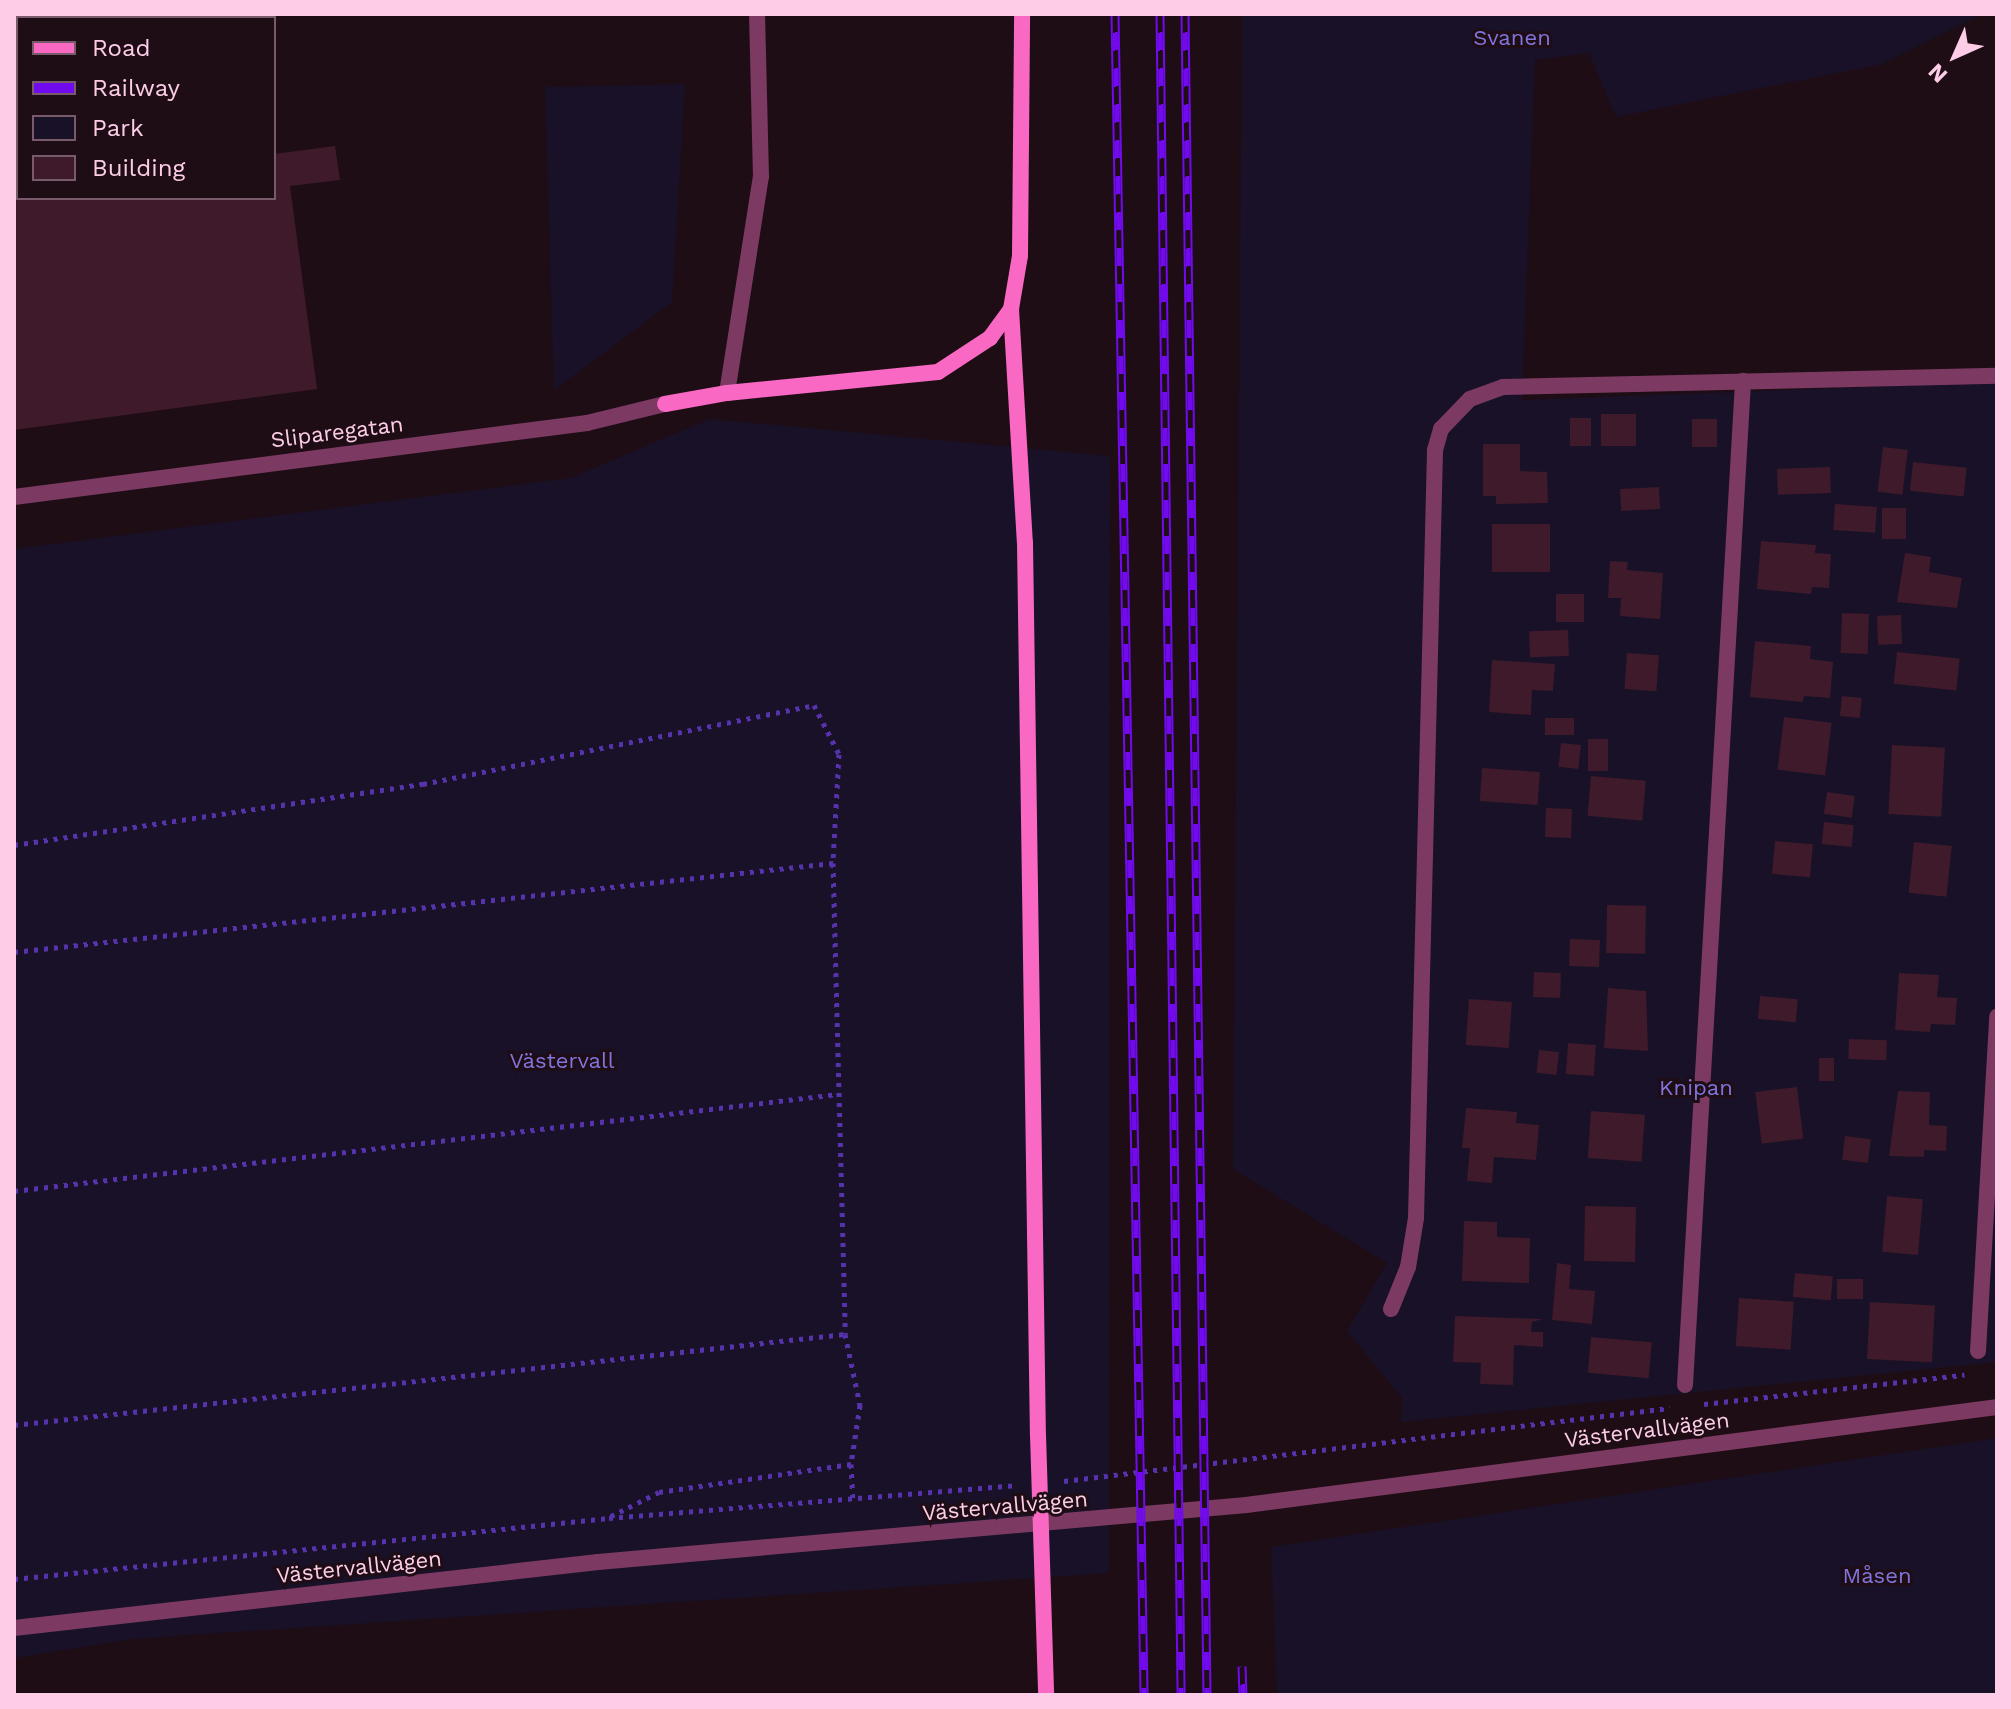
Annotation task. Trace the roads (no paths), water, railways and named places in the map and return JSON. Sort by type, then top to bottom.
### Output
[{"type":"main road","points":[[1022,14],[1020,256],[1011,309],[1025,543],[1038,1435],[1046,1695]]},
{"type":"main road","points":[[665,404],[727,393],[938,372],[990,338],[1011,309]]},
{"type":"street","points":[[727,393],[761,177],[757,14]]},
{"type":"street","points":[[1391,1309],[1408,1267],[1416,1218],[1435,450],[1441,429],[1470,399],[1503,387],[1997,376]]},
{"type":"street","points":[[1685,1385],[1743,381]]},
{"type":"street","name":"Sliparegatan","points":[[14,497],[587,423],[665,404]]},
{"type":"street","points":[[1978,1351],[1997,1017]]},
{"type":"street","name":"Västervallvägen","points":[[14,1628],[598,1562],[1246,1505],[1997,1407]]},
{"type":"railway","points":[[1115,14],[1144,1695]]},
{"type":"railway","points":[[1160,14],[1181,1695]]},
{"type":"railway","points":[[1185,14],[1207,1695]]},
{"type":"railway","points":[[1242,1666],[1243,1695]]},
{"type":"park label","name":"Svanen","points":[[1512,38]]},
{"type":"park label","name":"Västervall","points":[[562,1061]]},
{"type":"park label","name":"Knipan","points":[[1696,1088]]},
{"type":"park label","name":"Måsen","points":[[1877,1576]]}]
